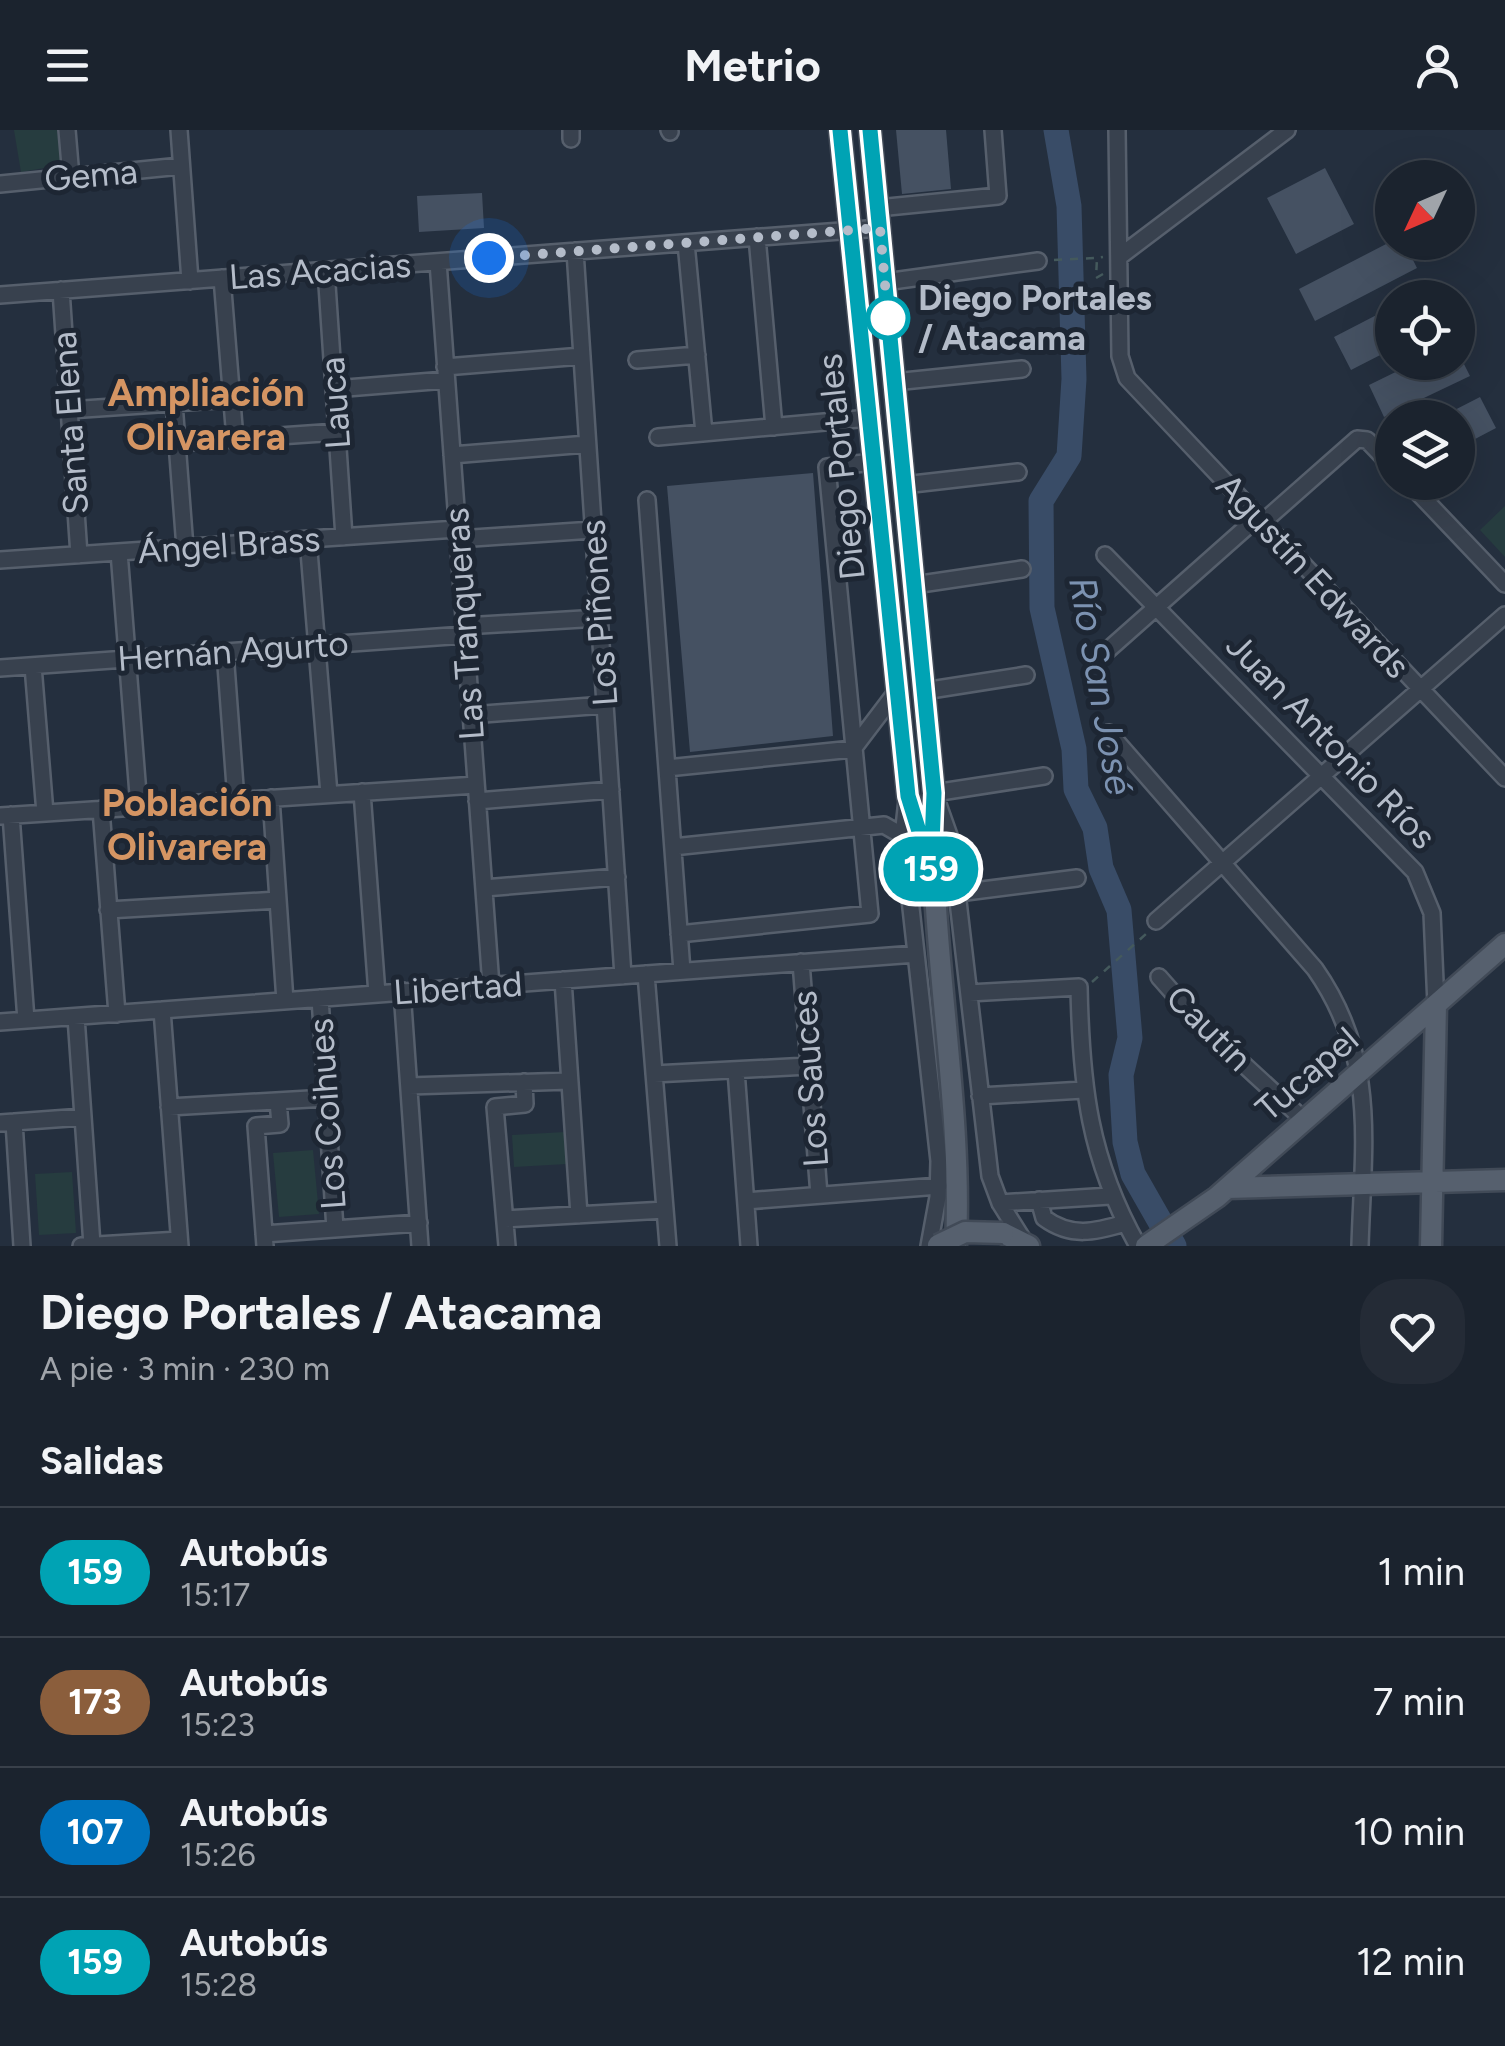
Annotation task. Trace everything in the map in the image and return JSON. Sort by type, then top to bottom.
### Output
[{"type":"main road","name":"Diego Portales","points":[[840,130],[908,796],[931,870]]},
{"type":"main road","name":"Diego Portales","points":[[870,130],[934,793],[931,870],[956,1116],[956,1246]]},
{"type":"main road","points":[[874,462],[902,458]]},
{"type":"main road","name":"Tucapel","points":[[1145,1245],[1181,1224],[1227,1188],[1505,944]]},
{"type":"main road","name":"Juan Antonio Ríos","points":[[1431,1246],[1436,1004]]},
{"type":"main road","points":[[1227,1188],[1505,1180]]},
{"type":"main road","points":[[937,1246],[973,1230],[1003,1233],[1027,1244]]},
{"type":"street","points":[[67,130],[72,177]]},
{"type":"street","points":[[179,130],[190,281]]},
{"type":"street","name":"Las Acacias","points":[[0,295],[850,230],[879,218],[998,196],[992,130]]},
{"type":"street","points":[[1117,130],[1118,265]]},
{"type":"street","points":[[1118,265],[1286,130]]},
{"type":"street","name":"Gema","points":[[0,184],[181,166]]},
{"type":"street","points":[[758,237],[774,427]]},
{"type":"street","points":[[686,242],[704,433]]},
{"type":"street","name":"Los Piñones","points":[[574,251],[623,976]]},
{"type":"street","points":[[885,282],[1038,261]]},
{"type":"street","name":"Las Tranqueras","points":[[438,262],[491,986]]},
{"type":"street","name":"Agustín Edwards","points":[[1118,265],[1124,372],[1505,778]]},
{"type":"street","name":"Lauca","points":[[326,270],[344,537]]},
{"type":"street","points":[[222,278],[235,439]]},
{"type":"street","name":"Santa Elena","points":[[62,290],[79,555]]},
{"type":"street","points":[[334,388],[582,356]]},
{"type":"street","points":[[637,360],[696,356]]},
{"type":"street","points":[[894,382],[1022,369]]},
{"type":"street","points":[[70,410],[232,399]]},
{"type":"street","points":[[174,403],[185,548]]},
{"type":"street","points":[[658,438],[869,418]]},
{"type":"street","points":[[177,443],[337,432]]},
{"type":"street","points":[[1098,658],[1362,438],[1375,450]]},
{"type":"street","points":[[452,455],[588,444]]},
{"type":"street","points":[[679,934],[870,914],[828,467],[874,462]]},
{"type":"street","points":[[904,485],[1018,472]]},
{"type":"street","points":[[647,500],[682,971]]},
{"type":"street","points":[[1425,500],[1505,584]]},
{"type":"street","name":"Ángel Brass","points":[[0,560],[344,537],[593,530]]},
{"type":"street","points":[[308,539],[328,794]]},
{"type":"street","points":[[119,552],[139,806]]},
{"type":"street","name":"Juan Antonio Ríos","points":[[1105,555],[1421,880],[1432,913],[1436,1004]]},
{"type":"street","points":[[914,585],[1022,569]]},
{"type":"street","points":[[1156,921],[1505,615]]},
{"type":"street","name":"Hernán Agurto","points":[[0,668],[316,646],[599,618]]},
{"type":"street","points":[[226,652],[236,800]]},
{"type":"street","points":[[33,666],[46,813]]},
{"type":"street","points":[[924,690],[1026,675]]},
{"type":"street","points":[[667,768],[853,749],[897,691]]},
{"type":"street","points":[[471,715],[605,705]]},
{"type":"street","points":[[1109,734],[1325,982],[1361,1070],[1360,1246]]},
{"type":"street","points":[[934,793],[1044,776]]},
{"type":"street","points":[[26,1020],[6,815],[362,792],[611,790]]},
{"type":"street","points":[[362,792],[377,994]]},
{"type":"street","name":"Diego Portales","points":[[934,793],[947,824],[958,893],[988,1166],[1000,1203],[1027,1244]]},
{"type":"street","name":"Diego Portales","points":[[908,796],[903,836],[939,1186],[929,1246]]},
{"type":"street","name":"Los Coihues","points":[[271,798],[285,1001]]},
{"type":"street","points":[[100,809],[116,1014]]},
{"type":"street","points":[[672,847],[884,825],[903,836]]},
{"type":"street","points":[[484,888],[616,877]]},
{"type":"street","points":[[958,893],[1076,878]]},
{"type":"street","points":[[108,910],[278,900]]},
{"type":"street","name":"Libertad","points":[[0,1022],[916,954]]},
{"type":"street","name":"Los Sauces","points":[[801,962],[820,1195]]},
{"type":"street","points":[[646,974],[668,1246]]},
{"type":"street","name":"Cautín","points":[[1159,977],[1202,1027],[1304,1120]]},
{"type":"street","points":[[563,980],[579,1215]]},
{"type":"street","points":[[970,993],[1086,984],[1083,1090],[1110,1196],[1125,1223],[1145,1245]]},
{"type":"street","points":[[402,991],[420,1246]]},
{"type":"street","name":"Los Coihues","points":[[320,998],[335,1229]]},
{"type":"street","points":[[81,1246],[180,1243],[162,1010]]},
{"type":"street","points":[[76,1016],[92,1245]]},
{"type":"street","points":[[654,1074],[808,1066]]},
{"type":"street","points":[[736,1070],[749,1246]]},
{"type":"street","points":[[409,1086],[570,1081]]},
{"type":"street","points":[[507,1246],[494,1107],[525,1104],[524,1082]]},
{"type":"street","points":[[980,1096],[1083,1090]]},
{"type":"street","points":[[169,1107],[326,1098]]},
{"type":"street","points":[[278,1101],[280,1124],[256,1126],[265,1240],[418,1222]]},
{"type":"street","points":[[22,1246],[7,1122],[83,1117]]},
{"type":"street","points":[[746,1202],[939,1186]]},
{"type":"street","points":[[1000,1203],[1110,1196]]},
{"type":"street","points":[[1039,1200],[1046,1220],[1067,1230],[1096,1232],[1125,1223]]},
{"type":"street","points":[[505,1219],[666,1210]]},
{"type":"path","points":[[1038,261],[1097,258],[1096,278],[1118,265]]},
{"type":"path","points":[[1086,984],[1132,947],[1156,921]]},
{"type":"green space","points":[[14,130],[57,130],[62,165],[21,172]]},
{"type":"green space","points":[[1505,506],[1505,557],[1480,530]]},
{"type":"green space","points":[[565,1132],[567,1164],[514,1167],[512,1135]]},
{"type":"green space","points":[[313,1150],[319,1214],[279,1217],[273,1153]]},
{"type":"green space","points":[[72,1172],[76,1233],[39,1235],[35,1174]]},
{"type":"building","points":[[896,130],[946,130],[951,189],[902,194]]},
{"type":"building","points":[[1325,168],[1354,224],[1296,254],[1267,198]]},
{"type":"building","points":[[482,193],[484,228],[419,232],[417,196]]},
{"type":"building","points":[[1375,250],[1375,260],[1413,260],[1417,268],[1394,280],[1375,280],[1375,290],[1315,321],[1299,289]]},
{"type":"building","points":[[1375,316],[1375,358],[1351,370],[1334,337]]},
{"type":"building","points":[[1379,380],[1462,380],[1420,400],[1376,400],[1369,385]]},
{"type":"building","points":[[1480,397],[1496,428],[1475,439],[1475,400]]},
{"type":"building","points":[[813,473],[833,736],[690,752],[667,486]]},
{"type":"waterway","name":"Río San José","points":[[1056,130],[1069,206],[1074,379],[1069,456],[1041,501],[1042,608],[1074,749],[1076,789],[1095,828],[1101,868],[1119,910],[1130,1038],[1121,1075],[1125,1142],[1133,1174],[1174,1246]]},
{"type":"bus line","name":"159","points":[[840,130],[908,796],[931,870],[934,793],[870,130]]},
{"type":"place","name":"Diego Portales / Atacama","points":[[888,318]]},
{"type":"district","name":"Ampliación Olivarera","points":[[206,415]]},
{"type":"district","name":"Población Olivarera","points":[[187,824]]},
{"type":"route","points":[[489,258],[880,228],[888,318]]}]
